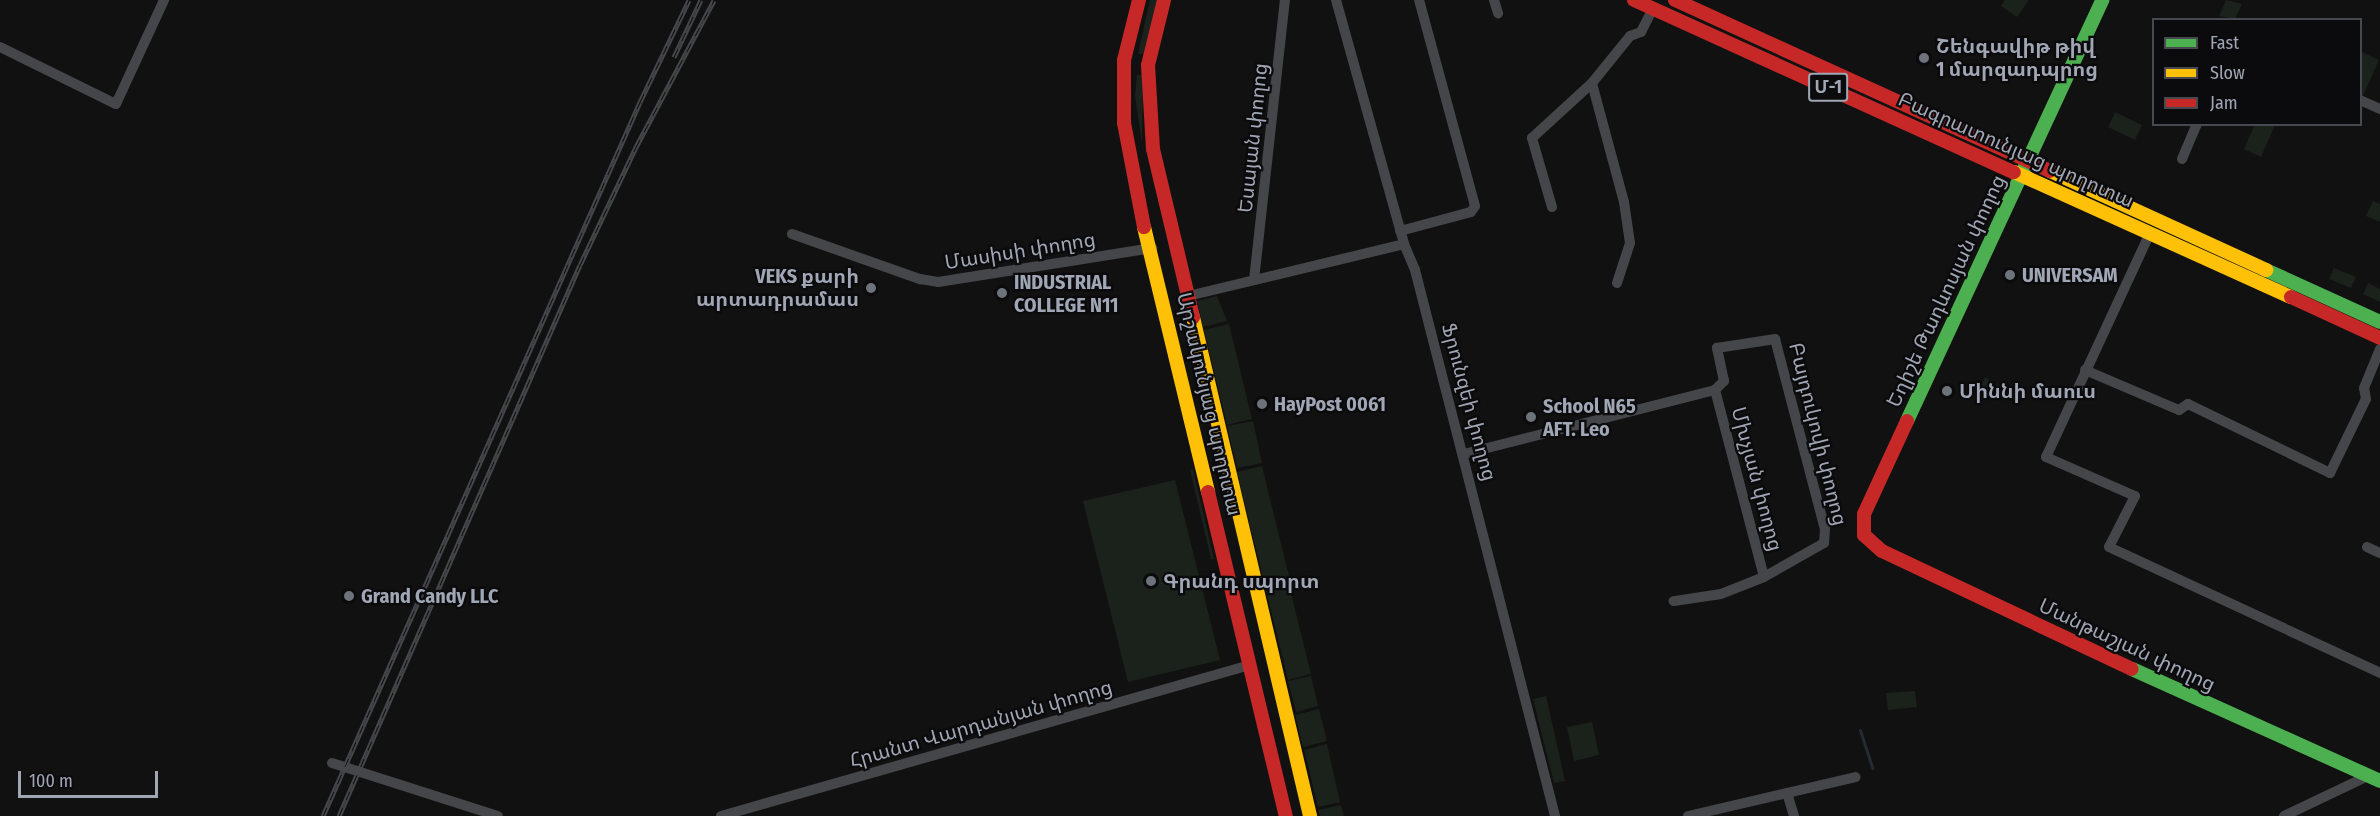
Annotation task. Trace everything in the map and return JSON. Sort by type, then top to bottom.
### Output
[{"type":"main road","name":"Արշակունյաց պողոտա","points":[[1139,0],[1124,60],[1126,142],[1286,816]]},
{"type":"main road","name":"Արշակունյաց պողոտա","points":[[1164,0],[1148,65],[1153,149],[1310,816]]},
{"type":"main road","name":"Բագրատունյաց պողոտա","points":[[1634,0],[2380,338]]},
{"type":"main road","name":"Բագրատունյաց պողոտա","points":[[1675,0],[2380,322]]},
{"type":"main road","name":"Եղիշե Թադևոսյան փողոց","points":[[1864,535],[1864,514],[2102,0]]},
{"type":"main road","points":[[1124,60],[1132,69],[1148,65]]},
{"type":"main road","points":[[1152,248],[1175,243]]},
{"type":"main road","name":"Մանթաշյան փողոց","points":[[1864,535],[1882,551],[2024,620],[2374,779]]},
{"type":"main road","points":[[1250,665],[1273,660]]},
{"type":"street","points":[[0,47],[116,104],[164,0]]},
{"type":"street","name":"Եսայան փողոց","points":[[1254,280],[1285,0]]},
{"type":"street","name":"Ֆրունզեի փողոց","points":[[1336,0],[1400,231],[1415,270],[1555,816]]},
{"type":"street","points":[[1400,231],[1471,212],[1475,206],[1419,0]]},
{"type":"street","points":[[1494,0],[1498,13]]},
{"type":"street","points":[[1552,207],[1532,138],[1592,83],[1630,36],[1641,32],[1653,8]]},
{"type":"street","points":[[1592,83],[1624,202],[1630,243],[1617,283]]},
{"type":"street","points":[[2362,100],[2380,109]]},
{"type":"street","points":[[2182,159],[2196,126]]},
{"type":"street","points":[[2150,233],[2046,457],[2135,496],[2109,547],[2380,673]]},
{"type":"street","name":"Մասիսի փողոց","points":[[792,234],[920,279],[938,282],[1152,248]]},
{"type":"street","points":[[1188,296],[1404,244]]},
{"type":"street","name":"Բայդուկովի փողոց","points":[[1674,601],[1721,594],[1764,577],[1824,543],[1825,529],[1777,341],[1772,338],[1717,348],[1724,381],[1715,390]]},
{"type":"street","points":[[2085,370],[2179,410],[2188,404],[2330,473],[2366,399],[2364,388],[2380,350]]},
{"type":"street","points":[[1464,454],[1715,390]]},
{"type":"street","name":"Մխչյան փողոց","points":[[1715,390],[1764,577]]},
{"type":"street","points":[[2367,547],[2380,553]]},
{"type":"street","name":"Հրանտ Վարդանյան փողոց","points":[[721,816],[1250,665]]},
{"type":"street","points":[[332,763],[498,816]]},
{"type":"street","points":[[1688,816],[1856,777]]},
{"type":"street","points":[[2284,816],[2374,779]]},
{"type":"street","points":[[1787,793],[1794,816]]},
{"type":"shaded area","points":[[1150,0],[1157,0],[1145,54],[1138,54]]},
{"type":"shaded area","points":[[2005,0],[2029,0],[2017,17],[2001,6]]},
{"type":"shaded area","points":[[2226,0],[2242,4],[2235,18],[2219,16]]},
{"type":"shaded area","points":[[2362,52],[2379,60],[2362,96]]},
{"type":"shaded area","points":[[1137,75],[1143,75],[1142,144],[1135,95]]},
{"type":"shaded area","points":[[2115,112],[2142,125],[2135,140],[2108,127]]},
{"type":"shaded area","points":[[2254,126],[2275,126],[2261,157],[2244,149]]},
{"type":"shaded area","points":[[2373,201],[2380,204],[2380,222],[2366,216]]},
{"type":"shaded area","points":[[2334,268],[2356,277],[2351,288],[2329,279]]},
{"type":"shaded area","points":[[2368,283],[2380,289],[2380,302],[2363,294]]},
{"type":"shaded area","points":[[1217,296],[1227,321],[1203,327],[1197,301]]},
{"type":"shaded area","points":[[1229,324],[1252,419],[1227,425],[1204,330]]},
{"type":"shaded area","points":[[1985,377],[2005,389],[1976,400]]},
{"type":"shaded area","points":[[1253,421],[1262,463],[1237,468],[1227,426]]},
{"type":"shaded area","points":[[1262,466],[1289,576],[1264,582],[1237,472]]},
{"type":"shaded area","points":[[1193,469],[1214,559],[1211,559],[1190,470]]},
{"type":"shaded area","name":"Գրանդ սպորտ","points":[[1175,480],[1220,660],[1128,682],[1083,501]]},
{"type":"shaded area","points":[[1288,581],[1311,674],[1288,680],[1265,586]]},
{"type":"shaded area","points":[[1311,676],[1318,706],[1296,712],[1288,681]]},
{"type":"shaded area","points":[[1915,691],[1917,707],[1888,710],[1886,693]]},
{"type":"shaded area","points":[[1546,696],[1565,781],[1554,783],[1533,699]]},
{"type":"shaded area","points":[[1319,709],[1327,741],[1303,747],[1295,715]]},
{"type":"shaded area","points":[[1592,722],[1599,755],[1574,761],[1567,727]]},
{"type":"shaded area","points":[[1327,744],[1340,802],[1318,807],[1304,750]]},
{"type":"shaded area","points":[[1341,805],[1344,816],[1320,816],[1318,810]]},
{"type":"waterway","points":[[1860,730],[1872,768]]},
{"type":"railway","points":[[323,816],[640,102],[689,0]]},
{"type":"railway","points":[[674,57],[701,0]]},
{"type":"railway","points":[[339,816],[580,265],[636,147],[714,0]]},
{"type":"traffic: fast","points":[[1907,421],[2102,0]]},
{"type":"traffic: fast","points":[[2266,270],[2380,322]]},
{"type":"traffic: fast","points":[[2132,669],[2380,781]]},
{"type":"traffic: slow","points":[[2050,171],[2266,270]]},
{"type":"traffic: slow","points":[[2014,172],[2291,297]]},
{"type":"traffic: slow","points":[[1144,227],[1208,492]]},
{"type":"traffic: slow","points":[[1193,317],[1310,816]]},
{"type":"traffic: jam","points":[[1139,0],[1124,60],[1124,123],[1144,227]]},
{"type":"traffic: jam","points":[[1164,0],[1148,65],[1153,149],[1193,317]]},
{"type":"traffic: jam","points":[[1634,0],[2014,172]]},
{"type":"traffic: jam","points":[[1675,0],[2050,171]]},
{"type":"traffic: jam","points":[[2291,297],[2380,338]]},
{"type":"traffic: jam","points":[[1907,421],[1864,514],[1864,535],[1882,551],[2132,669]]},
{"type":"traffic: jam","points":[[1208,492],[1286,816]]},
{"type":"place","name":"Շենգավիթ թիվ 1 մարզադպրոց","points":[[1924,58]]},
{"type":"place","name":"UNIVERSAM","points":[[2010,275]]},
{"type":"place","name":"VEKS քարի արտադրամաս","points":[[871,288]]},
{"type":"place","name":"INDUSTRIAL COLLEGE N11","points":[[1002,293]]},
{"type":"place","name":"Միննի մաուս","points":[[1947,391]]},
{"type":"place","name":"HayPost 0061","points":[[1262,404]]},
{"type":"place","name":"School N65 AFT. Leo","points":[[1531,417]]},
{"type":"place","name":"Գրանդ սպորտ","points":[[1151,581]]},
{"type":"place","name":"Grand Candy LLC","points":[[349,596]]}]
